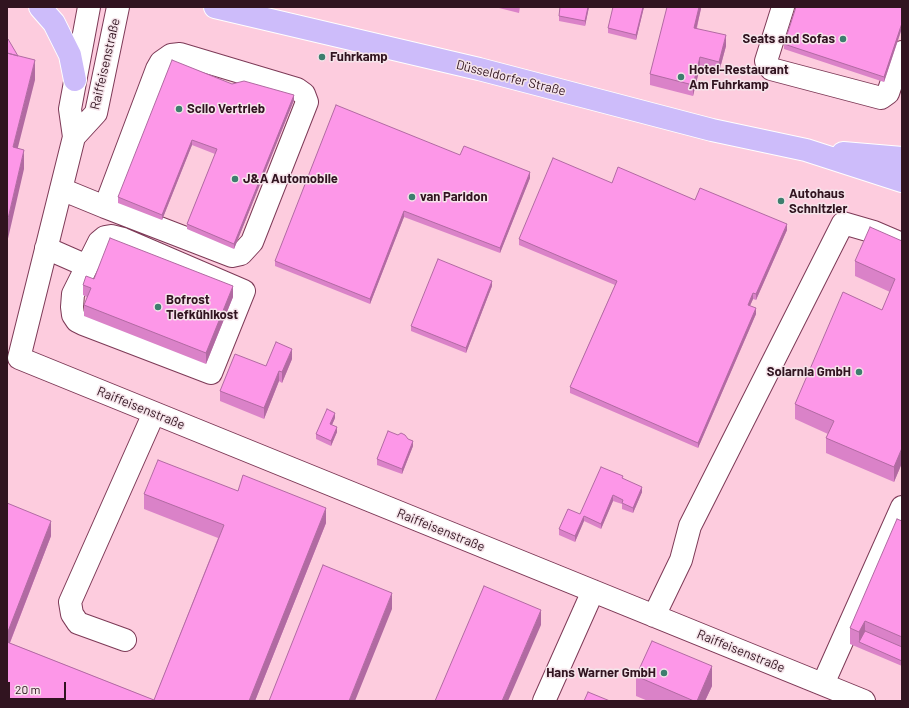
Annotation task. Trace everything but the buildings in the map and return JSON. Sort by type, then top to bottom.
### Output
[{"type":"main road","points":[[40,7],[54,24],[70,55],[75,80]]},
{"type":"main road","name":"Düsseldorfer Straße","points":[[215,7],[243,11],[479,69],[712,130],[806,150],[902,181]]},
{"type":"main road","name":"Düsseldorfer Straße","points":[[806,150],[902,158]]},
{"type":"street","name":"Raiffeisenstraße","points":[[89,7],[70,109],[74,137],[46,248],[13,356],[864,701]]},
{"type":"street","name":"Raiffeisenstraße","points":[[74,137],[96,113],[118,7]]},
{"type":"street","points":[[783,7],[766,61],[771,69],[881,98],[888,93],[902,52]]},
{"type":"street","points":[[61,189],[105,207],[232,256],[241,254],[252,242],[307,102],[304,94],[297,89],[180,54],[171,55],[165,58],[157,69],[105,207]]},
{"type":"street","points":[[654,616],[681,560],[690,526],[843,223],[874,232],[902,244]]},
{"type":"street","points":[[111,236],[123,239],[244,291],[211,373],[76,321],[73,315],[72,307],[73,294],[87,266],[99,242],[105,237],[111,236]]},
{"type":"street","points":[[46,248],[87,266]]},
{"type":"street","points":[[125,640],[78,622],[72,614],[70,602],[154,413]]},
{"type":"street","points":[[823,684],[902,507]]},
{"type":"street","points":[[544,701],[593,591]]},
{"type":"place","name":"Seats and Sofas","points":[[843,39]]},
{"type":"place","name":"Fuhrkamp","points":[[322,57]]},
{"type":"place","name":"Hotel-Restaurant Am Fuhrkamp","points":[[681,77]]},
{"type":"place","name":"Scilo Vertrieb","points":[[179,109]]},
{"type":"place","name":"J&A Automobile","points":[[235,179]]},
{"type":"place","name":"van Paridon","points":[[412,197]]},
{"type":"place","name":"Autohaus Schnitzler","points":[[781,201]]},
{"type":"place","name":"Bofrost Tiefkühlkost","points":[[158,307]]},
{"type":"place","name":"Solarnia GmbH","points":[[859,372]]},
{"type":"place","name":"Hans Warner GmbH","points":[[664,673]]}]
